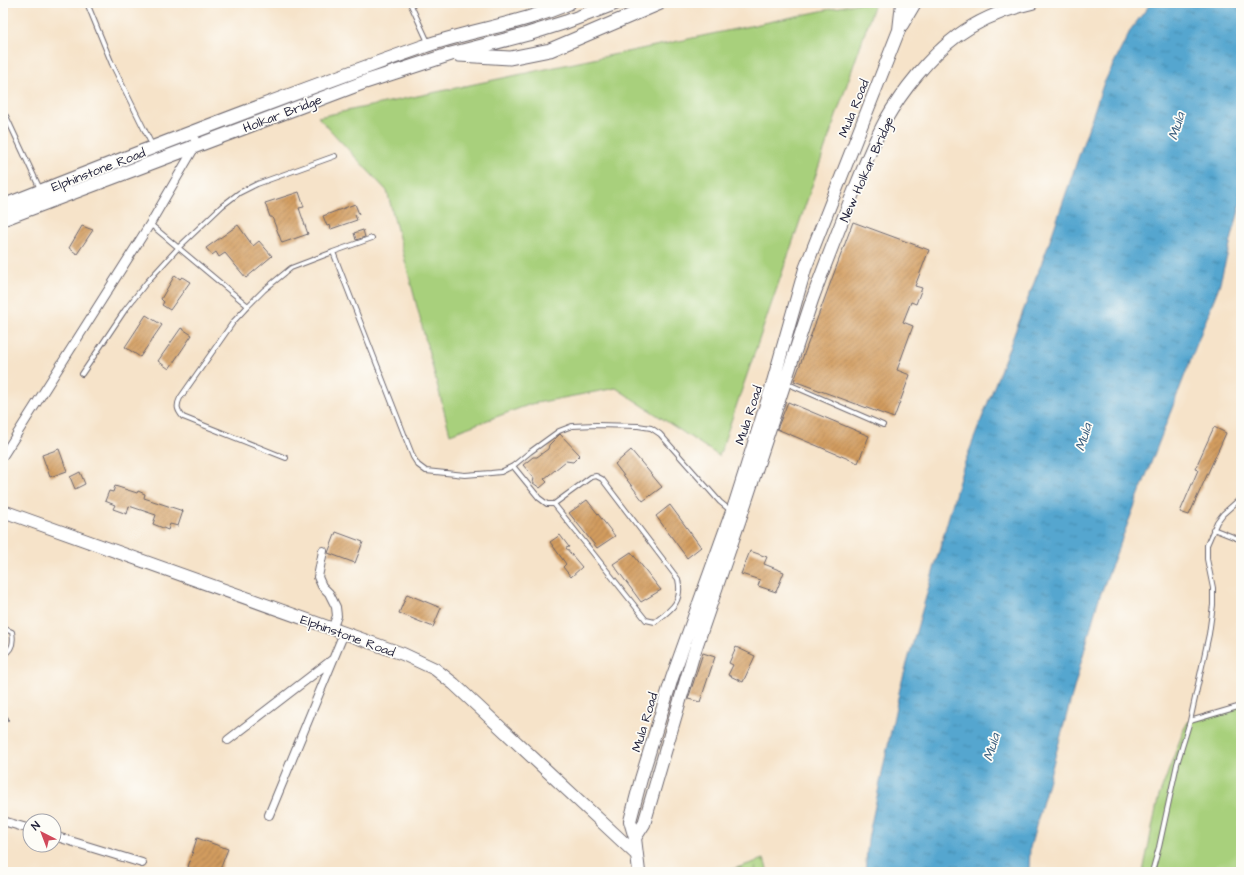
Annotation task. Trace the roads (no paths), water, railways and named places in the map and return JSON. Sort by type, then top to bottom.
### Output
[{"type":"main road","points":[[195,139],[356,71],[428,45],[548,13],[569,3]]},
{"type":"main road","name":"Holkar Bridge","points":[[3,219],[195,139],[451,54],[528,34],[566,22],[616,3]]},
{"type":"main road","points":[[451,54],[510,58],[550,50],[660,3]]},
{"type":"main road","name":"Mula Road","points":[[779,380],[805,269],[899,30],[902,3]]},
{"type":"main road","points":[[899,30],[915,3]]},
{"type":"main road","name":"New Holkar Bridge","points":[[812,300],[872,148],[896,102],[923,69],[957,36],[969,28],[1006,10],[1032,3]]},
{"type":"main road","name":"Elphinstone Road","points":[[3,206],[153,148],[195,139]]},
{"type":"main road","points":[[798,295],[812,300]]},
{"type":"main road","name":"Mula Road","points":[[639,872],[635,838],[630,821],[641,778],[664,704],[697,627],[736,515],[779,380],[812,300]]},
{"type":"main road","name":"Elphinstone Road","points":[[3,511],[403,654],[435,669],[454,684],[636,854]]},
{"type":"main road","name":"Mula Road","points":[[635,838],[644,824],[678,708],[697,627]]},
{"type":"main road","points":[[664,704],[678,708]]},
{"type":"street","points":[[3,456],[150,224],[195,139]]},
{"type":"street","points":[[323,551],[318,577],[322,586],[330,593],[336,607],[337,616],[332,629]]},
{"type":"street","points":[[269,815],[344,633]]},
{"type":"street","points":[[228,740],[333,660]]},
{"type":"street","points":[[3,821],[22,827]]},
{"type":"street","points":[[62,838],[142,863]]},
{"type":"lane","points":[[87,3],[112,64],[153,148]]},
{"type":"lane","points":[[410,3],[428,45]]},
{"type":"lane","points":[[3,115],[6,116],[41,191]]},
{"type":"lane","points":[[82,374],[147,282],[179,247],[222,206],[239,193],[257,184],[335,156]]},
{"type":"lane","points":[[150,224],[248,306]]},
{"type":"lane","points":[[286,458],[183,417],[178,411],[177,405],[180,398],[234,320],[268,286],[291,268],[372,238]]},
{"type":"lane","points":[[333,252],[413,457],[418,465],[426,471],[465,475],[501,472],[513,466],[559,431],[572,426],[638,426],[651,428],[660,434],[720,502],[736,515]]},
{"type":"lane","points":[[779,380],[884,425]]},
{"type":"lane","points":[[513,466],[540,498],[547,504],[554,504],[591,477],[596,476],[602,479],[678,579],[680,588],[673,608],[655,622],[646,620],[554,504]]},
{"type":"lane","points":[[1152,872],[1177,764],[1190,721],[1209,634],[1213,606],[1213,588],[1207,559],[1207,545],[1213,529],[1223,514],[1241,498]]},
{"type":"lane","points":[[1213,529],[1241,540]]},
{"type":"lane","points":[[3,628],[12,632],[14,639],[12,648],[3,655]]},
{"type":"lane","points":[[1190,721],[1241,706]]},
{"type":"water","name":"Mula","points":[[1151,3],[1241,3],[1241,203],[1219,286],[1098,601],[1030,848],[1029,872],[865,872],[868,839],[900,688],[963,467],[1047,249],[1103,85],[1131,29]]}]
